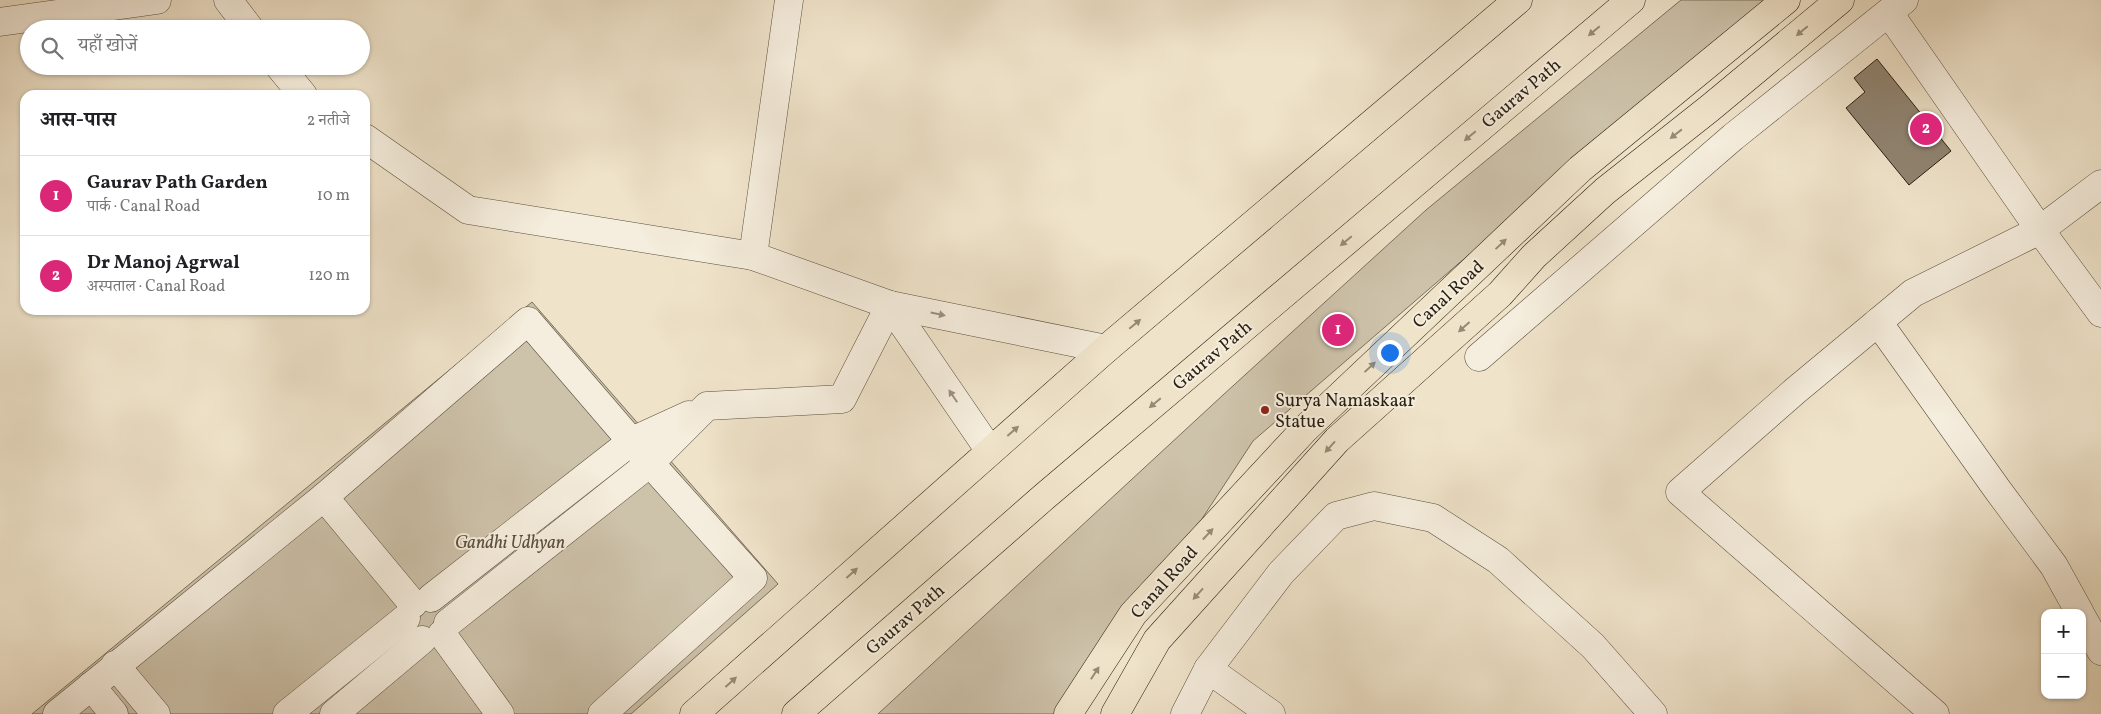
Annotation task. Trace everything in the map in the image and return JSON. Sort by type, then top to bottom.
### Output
[{"type":"main road","points":[[694,714],[1106,349],[1518,0]]},
{"type":"main road","name":"Gaurav Path","points":[[796,714],[1045,496],[1631,0]]},
{"type":"main road","name":"Canal Road","points":[[1068,714],[1133,614],[1304,429],[1580,169],[1786,0]]},
{"type":"main road","points":[[1115,714],[1157,640],[1337,440],[1500,294],[1534,256],[1604,191],[1710,108],[1840,0]]},
{"type":"street","points":[[0,22],[157,0]]},
{"type":"street","points":[[228,0],[243,20]]},
{"type":"street","points":[[753,256],[789,0]]},
{"type":"street","points":[[1479,357],[1733,137],[1896,7],[2040,230],[2101,313]]},
{"type":"street","points":[[286,75],[299,90]]},
{"type":"street","points":[[370,141],[468,210],[753,256],[890,304],[1106,349]]},
{"type":"street","points":[[1935,714],[1680,492],[1795,391],[1913,293],[2040,230],[2101,184]]},
{"type":"street","points":[[287,714],[416,607],[632,441],[707,406],[842,399],[890,304]]},
{"type":"street","points":[[890,304],[990,450]]},
{"type":"street","points":[[57,714],[324,497],[528,321],[650,463],[753,578],[602,714]]},
{"type":"street","points":[[1878,322],[2054,566],[2078,609]]},
{"type":"street","points":[[334,714],[650,463],[707,406]]},
{"type":"street","points":[[324,497],[416,607]]},
{"type":"street","points":[[1185,714],[1208,669],[1281,573],[1336,516],[1374,506],[1433,518],[1498,560],[1593,646],[1653,714]]},
{"type":"street","points":[[2086,624],[2101,651]]},
{"type":"street","points":[[437,632],[500,714]]},
{"type":"street","points":[[115,665],[156,714]]},
{"type":"street","points":[[1208,669],[1271,714]]},
{"type":"street","points":[[91,686],[114,714]]},
{"type":"green space","points":[[1681,0],[1775,0],[1458,264],[1253,441],[1074,714],[878,714],[1426,210]]},
{"type":"green space","name":"Gandhi Udhyan","points":[[532,302],[778,584],[631,714],[32,714]]},
{"type":"building","points":[[1877,59],[1951,151],[1909,185],[1846,108],[1865,92],[1854,78]]},
{"type":"place","name":"Dr Manoj Agrwal","points":[[1926,129]]},
{"type":"place","name":"Gaurav Path Garden","points":[[1338,330]]},
{"type":"place","name":"Surya Namaskaar Statue","points":[[1265,410]]}]
